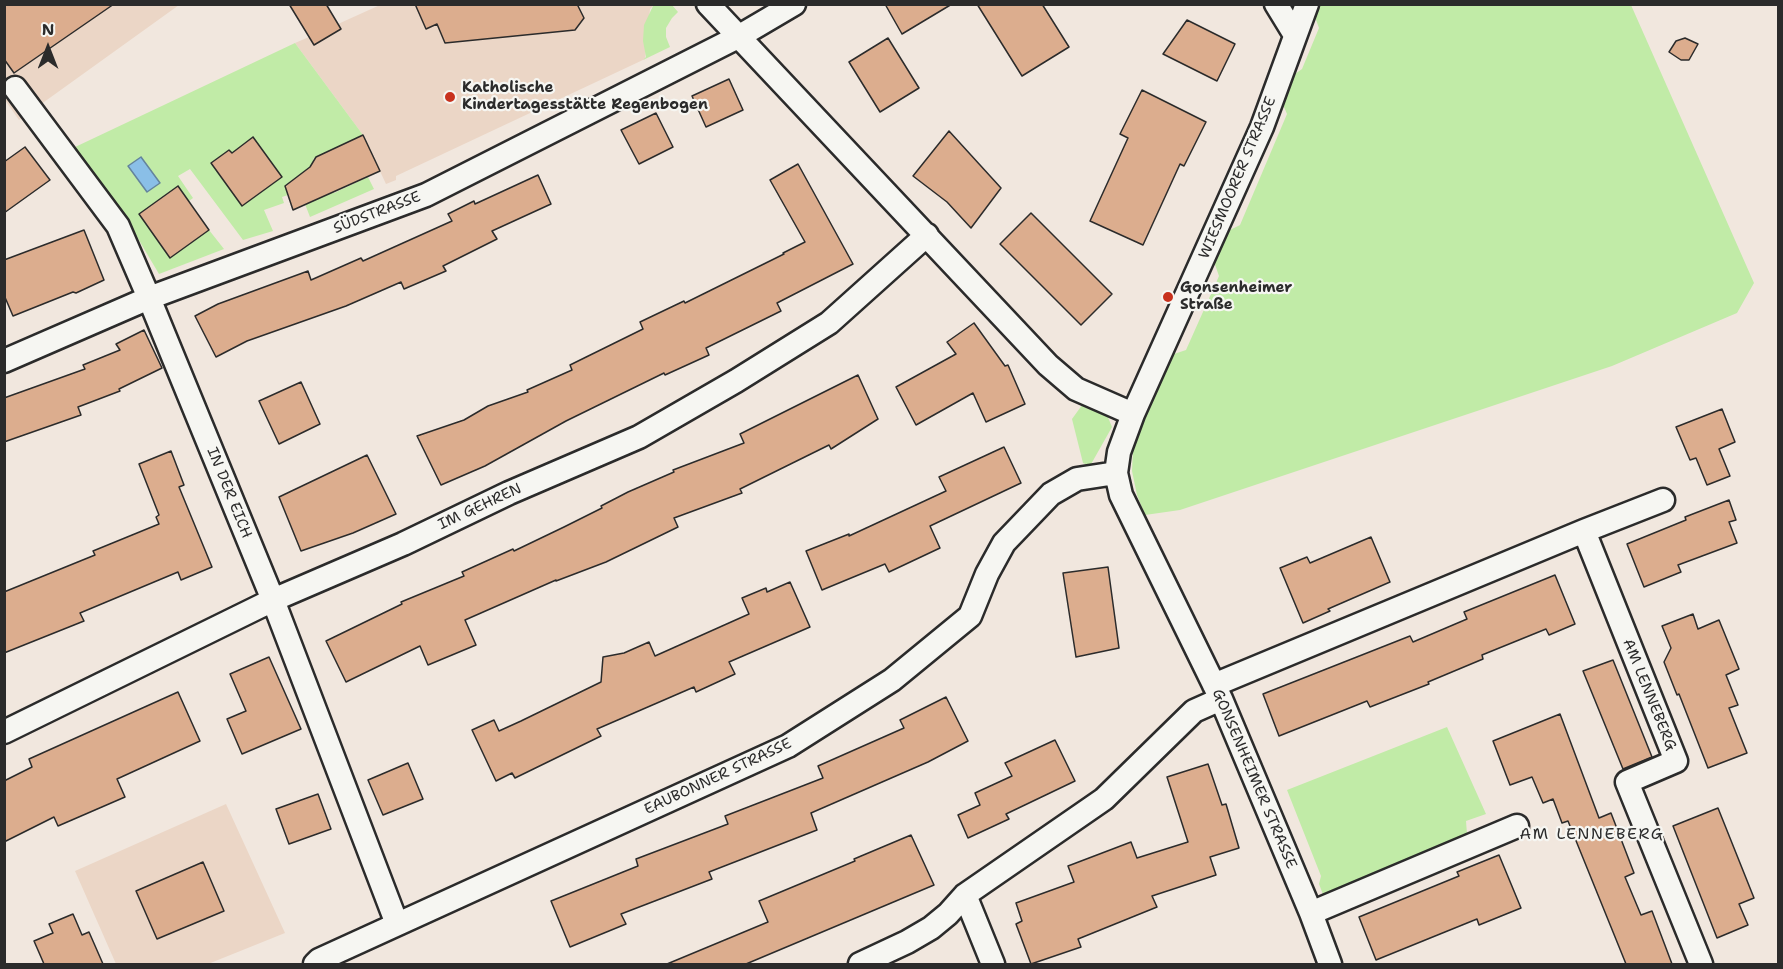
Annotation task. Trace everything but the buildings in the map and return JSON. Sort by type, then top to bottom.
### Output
[{"type":"street","points":[[708,4],[1048,365],[1076,389],[1133,414]]},
{"type":"street","name":"SÜDSTRASSE","points":[[4,361],[149,298],[426,195],[738,37],[794,4]]},
{"type":"street","points":[[1276,4],[1295,35]]},
{"type":"street","name":"WIESMOORER STRASSE","points":[[1133,414],[1262,127],[1307,4]]},
{"type":"street","name":"IN DER EICH","points":[[15,88],[117,226],[149,298],[273,600],[397,924]]},
{"type":"street","name":"IM GEHREN","points":[[4,732],[273,600],[403,544],[509,493],[639,436],[736,381],[829,323],[927,236]]},
{"type":"street","name":"GONSENHEIMER STRASSE","points":[[1133,414],[1119,452],[1116,473],[1121,495],[1217,692],[1311,913],[1330,964]]},
{"type":"street","name":"EAUBONNER STRASSE","points":[[315,964],[319,960],[397,924],[788,746],[892,680],[970,615],[987,574],[1004,543],[1051,494],[1077,479],[1116,473]]},
{"type":"street","points":[[860,964],[931,928],[965,895],[1104,799],[1194,711],[1217,692],[1584,531],[1663,500]]},
{"type":"street","name":"AM LENNEBERG","points":[[1584,531],[1676,761],[1627,782],[1701,964]]},
{"type":"street","points":[[1311,913],[1516,826]]},
{"type":"street","points":[[965,895],[993,964]]},
{"type":"shaded area","points":[[5,5],[179,5],[19,120],[5,100]]},
{"type":"shaded area","name":"Katholische Kindertagesstätte Regenbogen","points":[[380,5],[654,5],[650,9],[645,59],[396,176],[396,180],[386,184],[363,135],[295,43],[309,37],[314,45],[341,29],[338,24]]},
{"type":"shaded area","points":[[226,804],[285,933],[208,964],[116,964],[75,871]]},
{"type":"green space","points":[[654,4],[672,5],[678,12],[666,28],[666,37],[670,47],[643,60],[646,57],[643,41],[644,25]]},
{"type":"green space","points":[[1320,5],[1631,5],[1754,283],[1737,313],[1612,366],[1180,510],[1145,515],[1137,495],[1132,471],[1133,450],[1140,427],[1174,354],[1186,350],[1219,276],[1212,256],[1220,235],[1240,225],[1287,114],[1281,100],[1285,81],[1302,69],[1319,28],[1315,17]]},
{"type":"green space","points":[[295,43],[363,135],[316,157],[313,159],[313,165],[334,193],[368,177],[374,189],[310,217],[295,178],[285,186],[288,195],[282,197],[284,203],[264,210],[273,231],[243,240],[190,169],[178,176],[193,198],[189,201],[178,186],[140,214],[170,258],[209,230],[224,249],[159,274],[130,225],[73,148]],"holes":[[[254,138],[282,177],[242,206],[211,163],[229,150],[232,153]]]},
{"type":"green space","points":[[1085,401],[1105,410],[1112,427],[1090,466],[1083,463],[1072,419]]},
{"type":"green space","points":[[1447,727],[1486,814],[1466,821],[1467,834],[1461,840],[1324,897],[1319,884],[1321,876],[1287,790]]},
{"type":"water","points":[[141,157],[160,183],[147,192],[128,166]]},
{"type":"place","name":"Katholische Kindertagesstätte Regenbogen","points":[[450,97]]},
{"type":"place","name":"Gonsenheimer Straße","points":[[1168,297]]},
{"type":"district","name":"AM LENNEBERG","points":[[1592,835]]}]
